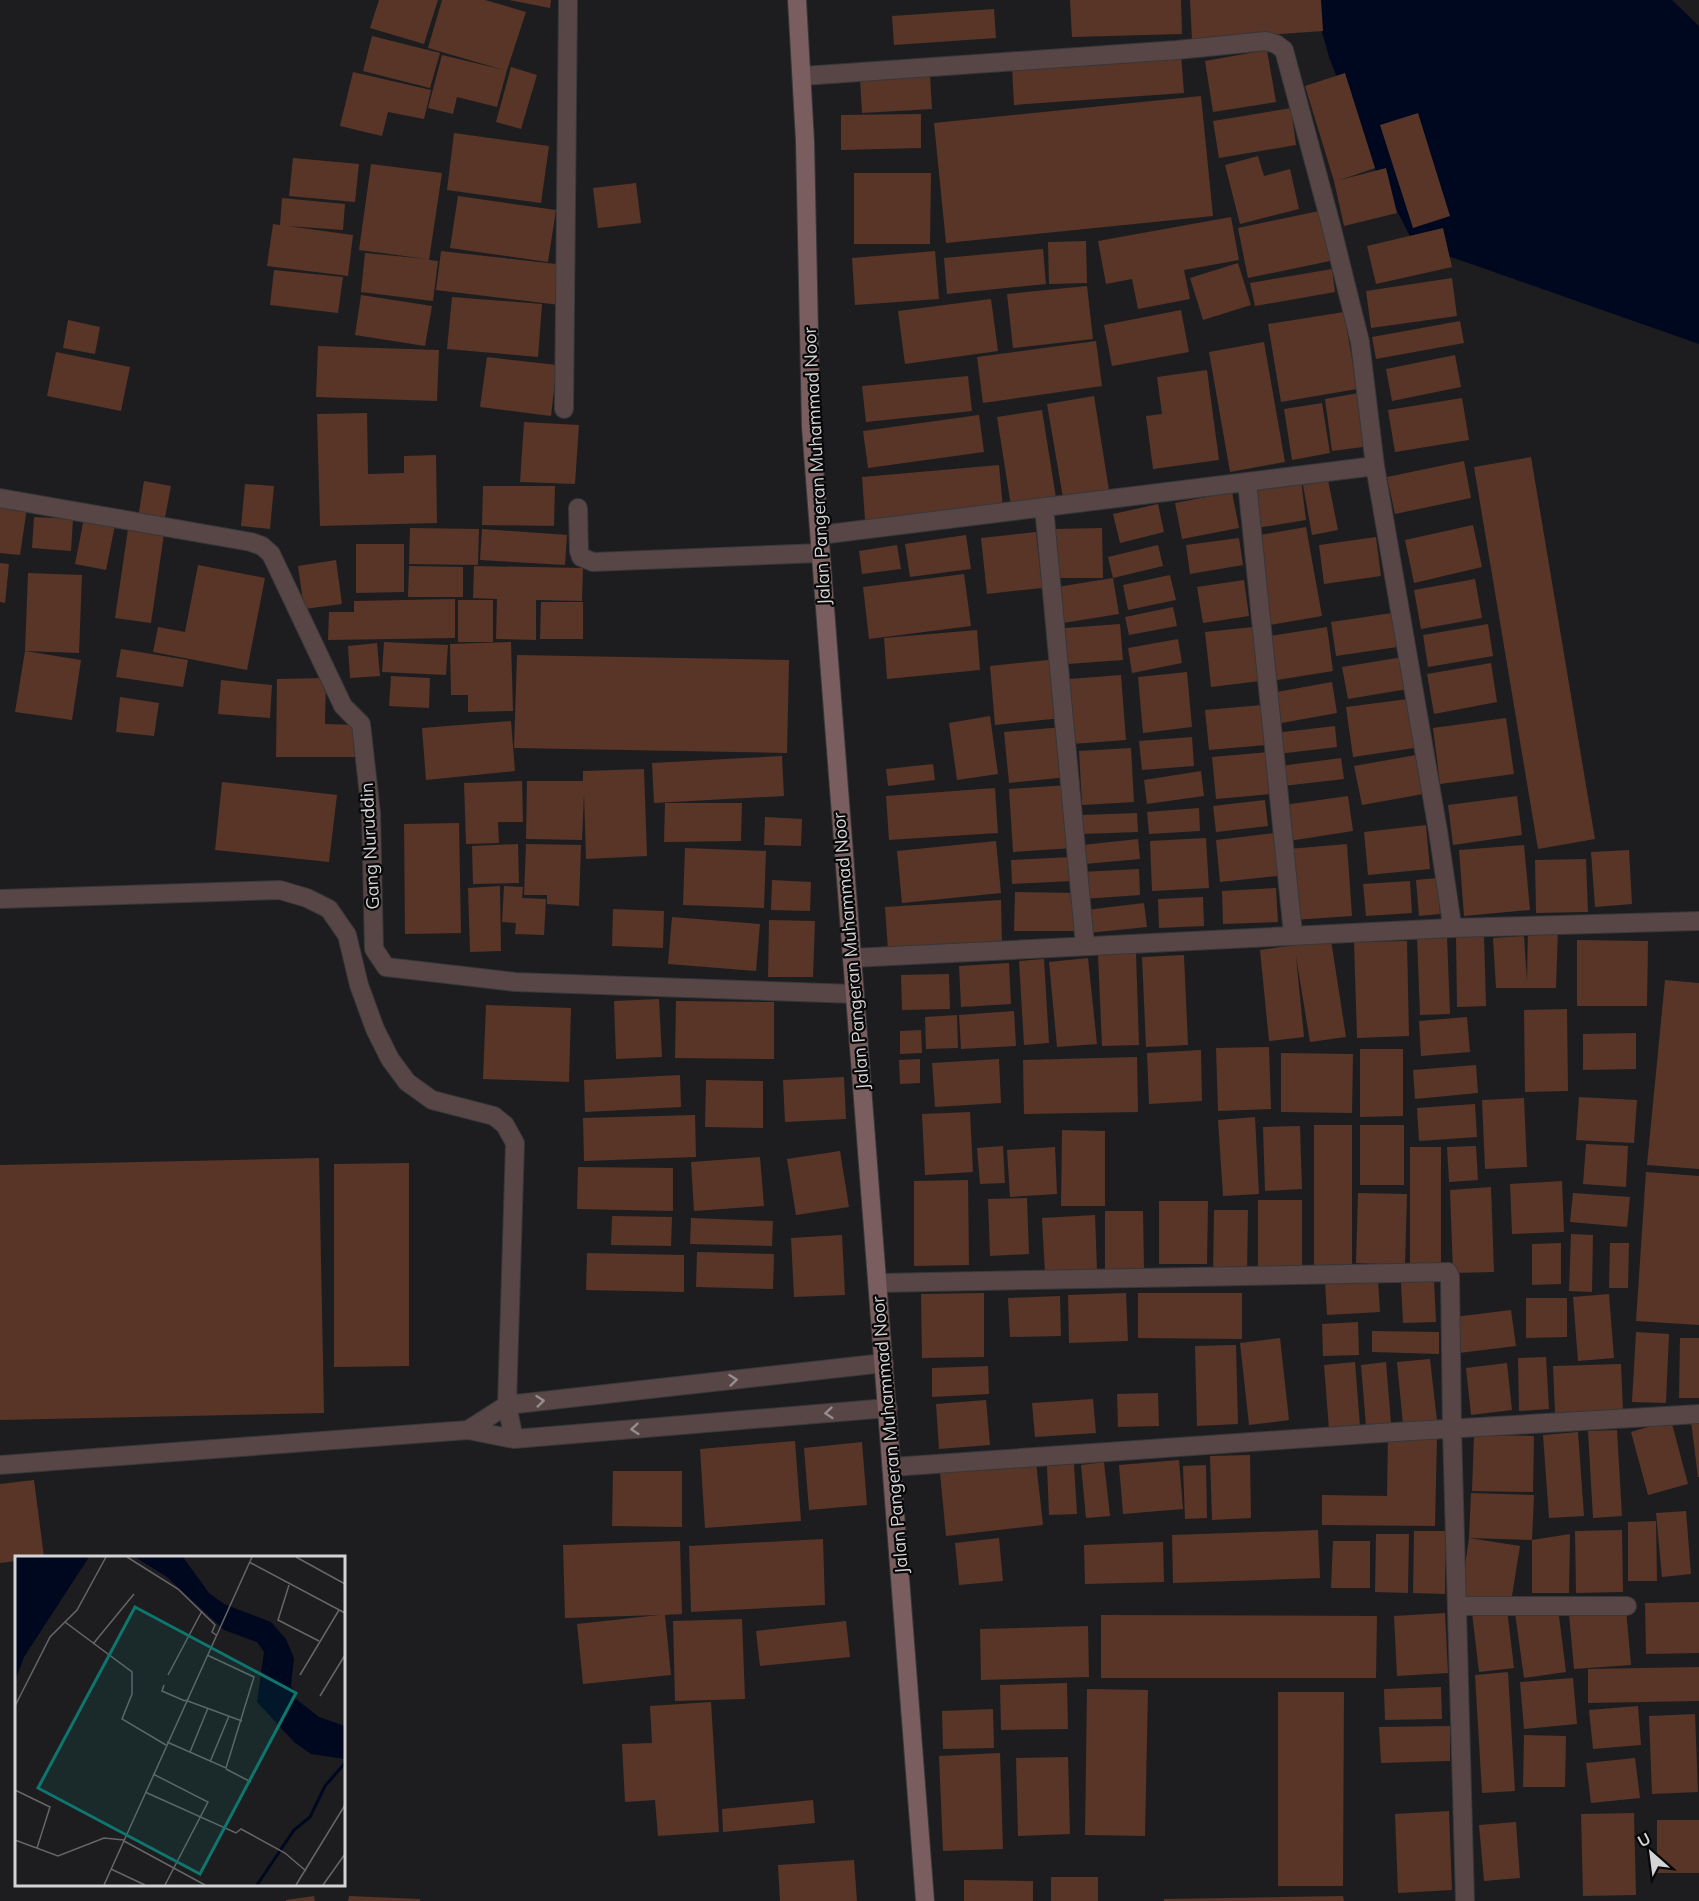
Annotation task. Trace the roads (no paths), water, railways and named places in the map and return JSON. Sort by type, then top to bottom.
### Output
[{"type":"main road","name":"Jalan Pangeran Muhammad Noor","points":[[797,0],[803,76],[811,427],[925,1901]]},
{"type":"street","points":[[564,409],[567,0]]},
{"type":"street","points":[[803,76],[1166,51],[1266,41],[1284,50],[1360,342],[1375,466],[1438,831],[1451,928]]},
{"type":"street","points":[[578,508],[579,550],[581,557],[593,562],[820,544],[1044,507],[1375,466]]},
{"type":"street","points":[[1247,482],[1293,934]]},
{"type":"street","name":"Gang Nuruddin","points":[[0,498],[251,542],[262,546],[271,554],[343,706],[361,724],[372,813],[374,949],[386,967],[515,982],[855,994]]},
{"type":"street","points":[[1044,507],[1085,945]]},
{"type":"street","points":[[0,899],[280,890],[308,898],[329,909],[347,934],[359,986],[375,1029],[390,1059],[408,1082],[432,1100],[494,1116],[506,1125],[515,1143],[507,1405],[514,1439]]},
{"type":"street","points":[[852,958],[1293,934],[1699,921]]},
{"type":"street","points":[[878,1283],[1446,1271],[1450,1276],[1465,1901]]},
{"type":"street","points":[[468,1430],[507,1405],[884,1363]]},
{"type":"street","points":[[0,1465],[468,1430],[514,1439],[888,1408]]},
{"type":"street","points":[[892,1467],[1699,1414]]},
{"type":"street","points":[[1458,1606],[1627,1606]]},
{"type":"water","points":[[1313,0],[1672,0],[1699,26],[1699,344],[1414,244],[1364,147],[1329,57]]}]
